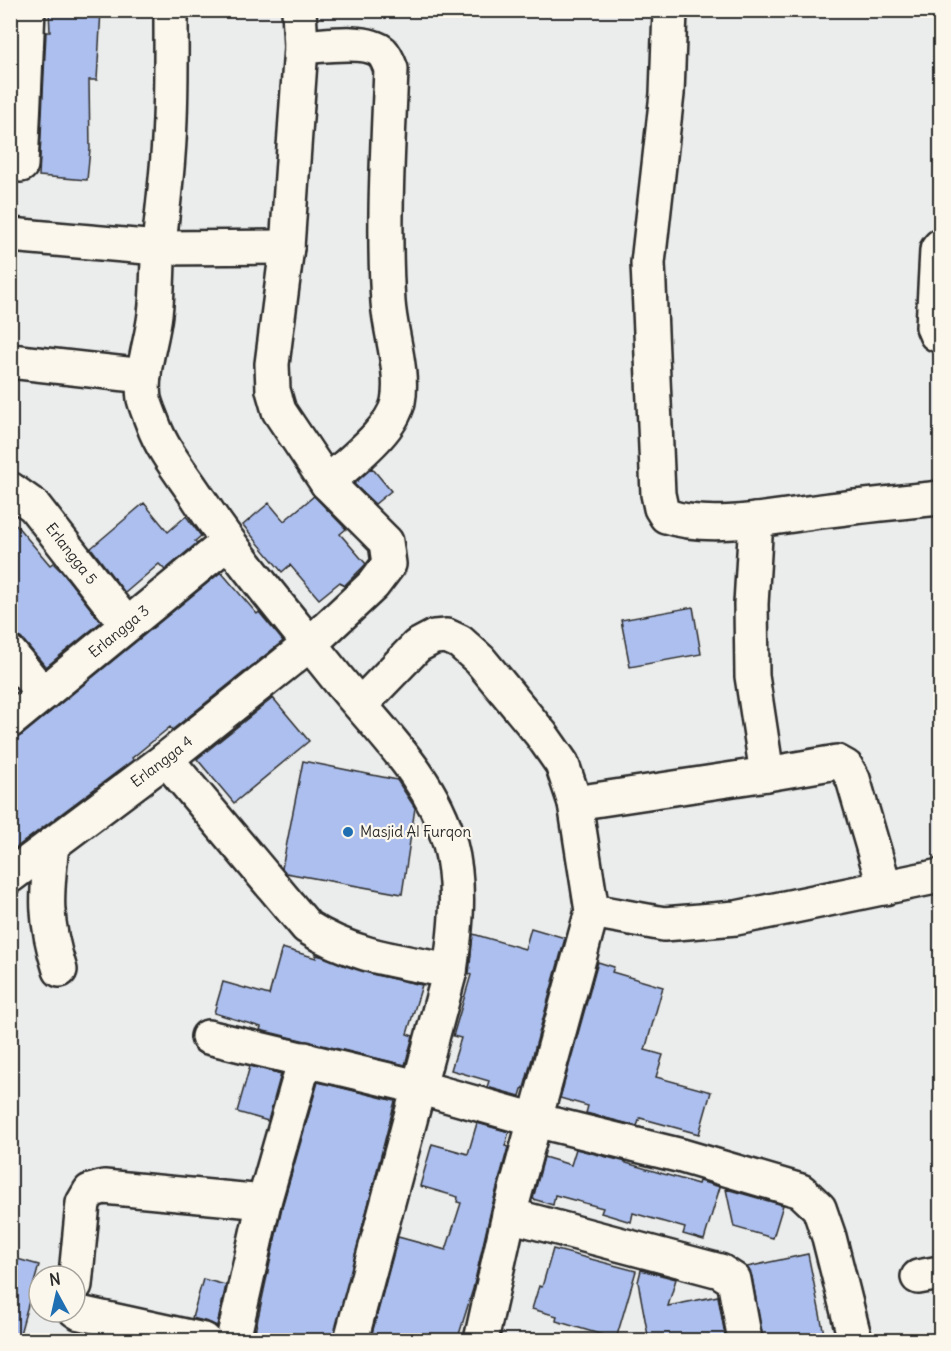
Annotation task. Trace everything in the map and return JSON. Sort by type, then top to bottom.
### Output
[{"type":"street","points":[[21,165],[28,10]]},
{"type":"street","points":[[171,10],[168,154],[158,248],[155,315],[144,376],[144,399],[165,449],[227,543],[418,776],[439,812],[450,846],[457,894],[456,929],[450,971],[351,1341]]},
{"type":"street","points":[[299,10],[300,47],[287,247],[272,364],[273,390],[279,411],[327,483],[386,427],[398,402],[398,368],[388,304],[386,219],[391,69],[384,53],[373,46],[357,44],[300,47]]},
{"type":"street","points":[[670,10],[667,94],[648,263],[658,494],[661,508],[666,516],[677,520],[712,522],[756,520],[940,498]]},
{"type":"street","points":[[10,234],[158,248],[287,247]]},
{"type":"street","points":[[940,246],[937,250],[933,327],[936,334],[940,336]]},
{"type":"street","points":[[10,361],[144,376]]},
{"type":"street","name":"Erlangga 4","points":[[10,876],[166,759],[311,643],[373,585],[389,564],[386,542],[327,483]]},
{"type":"street","name":"Erlangga 5","points":[[10,489],[34,506],[127,625]]},
{"type":"street","points":[[756,520],[752,604],[752,676],[767,774]]},
{"type":"street","name":"Erlangga 3","points":[[10,721],[227,543]]},
{"type":"street","points":[[361,704],[417,646],[434,637],[447,636],[460,642],[480,660],[541,734],[562,764],[575,803],[592,911],[509,1215],[491,1338]]},
{"type":"street","points":[[10,653],[43,694]]},
{"type":"street","points":[[166,759],[307,927],[324,938],[367,955],[450,971]]},
{"type":"street","points":[[575,803],[837,762],[846,767],[853,779],[885,888]]},
{"type":"street","points":[[52,845],[46,891],[47,917],[60,970]]},
{"type":"street","points":[[592,911],[664,924],[736,918],[940,876]]},
{"type":"street","points":[[208,1037],[418,1087],[535,1120],[682,1156],[801,1191],[819,1208],[829,1237],[855,1341]]},
{"type":"street","points":[[233,1341],[264,1203],[305,1059]]},
{"type":"street","points":[[77,1264],[83,1203],[90,1191],[104,1186],[264,1203]]},
{"type":"street","points":[[509,1215],[720,1271],[734,1280],[746,1341]]},
{"type":"street","points":[[87,1315],[204,1341]]},
{"type":"building","points":[[49,10],[101,10],[97,80],[89,80],[90,149],[87,180],[39,176],[46,32],[50,32]]},
{"type":"building","points":[[372,468],[391,491],[375,504],[354,484]]},
{"type":"building","points":[[314,496],[346,529],[340,534],[366,564],[344,586],[340,582],[319,599],[290,565],[282,572],[243,525],[269,503],[284,521]]},
{"type":"building","points":[[144,503],[168,532],[186,516],[201,536],[195,541],[197,543],[165,570],[159,564],[125,593],[91,548]]},
{"type":"building","points":[[10,518],[50,565],[53,563],[62,572],[101,622],[46,667],[24,641],[17,636],[10,635]]},
{"type":"building","points":[[221,572],[283,641],[172,730],[170,727],[132,758],[133,760],[10,852],[10,739],[22,735]]},
{"type":"building","points":[[693,607],[701,654],[630,667],[621,620]]},
{"type":"building","points":[[273,698],[309,741],[234,803],[197,759]]},
{"type":"building","points":[[303,761],[397,780],[415,808],[402,894],[286,873],[282,868]]},
{"type":"building","points":[[531,928],[565,938],[520,1096],[487,1087],[489,1081],[451,1070],[461,1038],[453,1036],[471,975],[469,974],[473,934],[525,949]]},
{"type":"building","points":[[282,948],[316,958],[316,955],[324,957],[372,974],[422,985],[407,1034],[413,1036],[405,1065],[260,1030],[261,1027],[214,1013],[223,982],[269,995]]},
{"type":"building","points":[[598,962],[614,967],[612,972],[663,987],[645,1050],[663,1055],[656,1077],[711,1092],[699,1134],[640,1118],[637,1126],[586,1113],[588,1106],[560,1098]]},
{"type":"building","points":[[250,1066],[281,1074],[268,1121],[237,1112]]},
{"type":"building","points":[[318,1082],[395,1101],[333,1341],[253,1341],[282,1207]]},
{"type":"building","points":[[477,1123],[509,1132],[505,1146],[508,1147],[473,1289],[457,1341],[370,1341],[398,1237],[446,1250],[461,1203],[457,1202],[458,1197],[420,1186],[432,1144],[468,1154]]},
{"type":"building","points":[[576,1149],[698,1184],[699,1181],[720,1187],[704,1240],[683,1234],[685,1228],[633,1213],[631,1222],[601,1213],[603,1208],[555,1195],[553,1205],[533,1199],[544,1157],[571,1165]]},
{"type":"building","points":[[726,1189],[783,1205],[773,1238],[734,1227]]},
{"type":"building","points":[[553,1249],[636,1271],[616,1339],[556,1321],[557,1316],[532,1309],[539,1286],[542,1287]]},
{"type":"building","points":[[808,1254],[824,1334],[790,1341],[763,1341],[752,1277],[747,1267]]},
{"type":"building","points":[[10,1257],[35,1264],[27,1264],[27,1308],[18,1341],[10,1341]]},
{"type":"building","points":[[641,1270],[676,1279],[668,1306],[718,1296],[726,1341],[649,1341],[638,1282]]},
{"type":"building","points":[[203,1279],[226,1285],[217,1326],[192,1318]]},
{"type":"place","name":"Masjid Al Furqon","points":[[348,832]]}]
